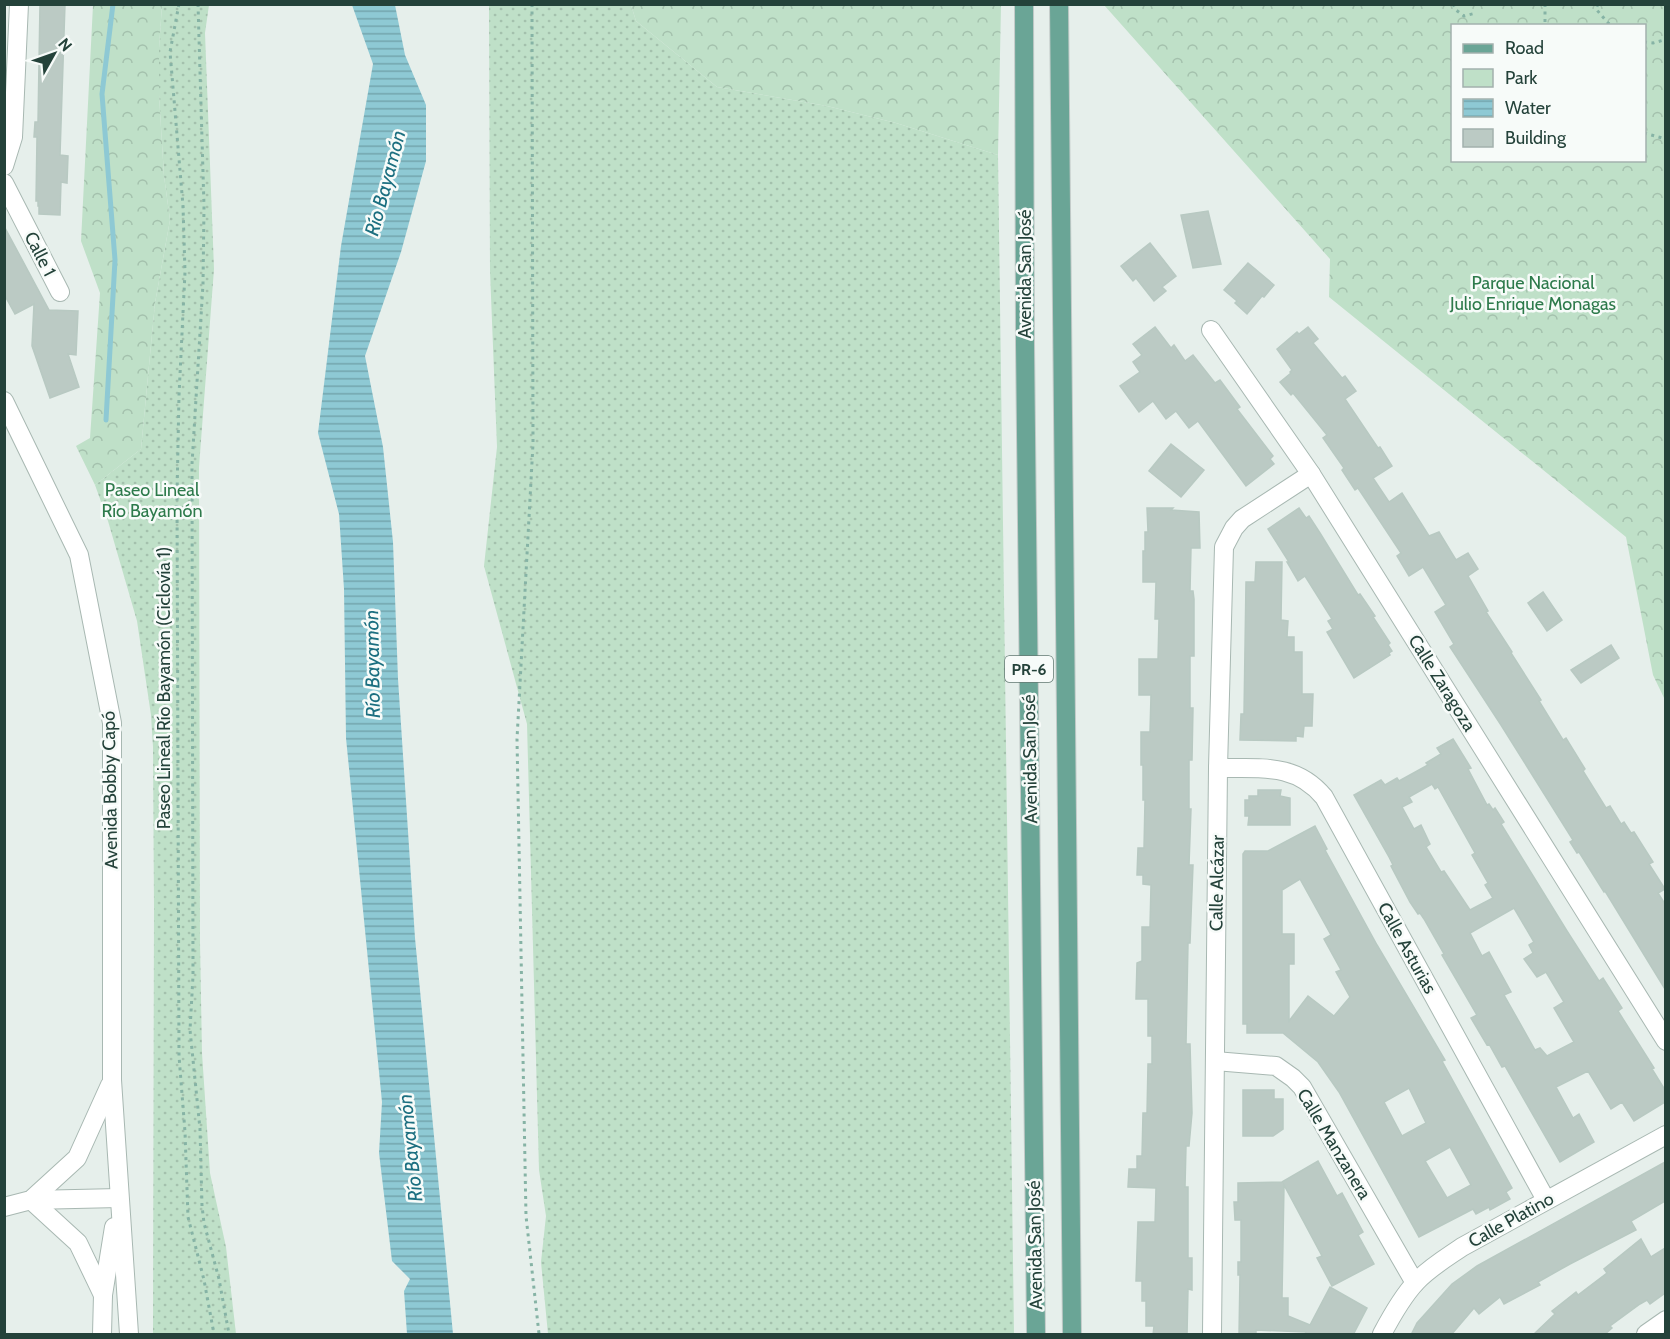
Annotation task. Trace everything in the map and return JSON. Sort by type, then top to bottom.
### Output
[{"type":"main road","name":"Avenida San José","points":[[1024,4],[1025,344],[1036,1335]]},
{"type":"main road","name":"Avenida San José","points":[[1059,4],[1072,1335]]},
{"type":"street","points":[[4,166],[13,137],[19,4]]},
{"type":"street","name":"Calle 1","points":[[4,183],[60,291]]},
{"type":"street","name":"Calle Zaragoza","points":[[1211,330],[1311,474],[1665,1041]]},
{"type":"street","name":"Avenida Bobby Capó","points":[[4,401],[78,555],[112,723],[112,1080],[129,1335]]},
{"type":"street","name":"Calle Alcázar","points":[[1212,1335],[1218,768],[1224,547],[1234,528],[1242,519],[1311,474]]},
{"type":"street","name":"Calle Asturias","points":[[1218,768],[1280,770],[1296,774],[1306,779],[1324,797],[1546,1200]]},
{"type":"street","name":"Calle Manzanera","points":[[1215,1061],[1276,1066],[1293,1078],[1302,1088],[1415,1283]]},
{"type":"street","points":[[31,1200],[77,1158],[112,1080]]},
{"type":"street","name":"Calle Platino","points":[[1382,1335],[1415,1283],[1462,1247],[1665,1135]]},
{"type":"street","points":[[4,1207],[31,1200],[119,1198]]},
{"type":"street","name":"Avenida Bobby Capó","points":[[102,1335],[103,1295],[119,1198]]},
{"type":"street","points":[[31,1200],[78,1243],[103,1295]]},
{"type":"street","points":[[1646,1335],[1665,1320]]},
{"type":"path","name":"Paseo Lineal Río Bayamón (Ciclovía 1)","points":[[178,4],[170,52],[183,206],[185,272],[177,495],[179,1056],[186,1142],[188,1217],[204,1280],[214,1335]]},
{"type":"path","points":[[198,4],[204,206],[203,284],[192,464],[193,976],[190,1030],[200,1129],[204,1223],[219,1280],[229,1335]]},
{"type":"path","points":[[532,4],[533,444],[517,739],[526,1216],[539,1335]]},
{"type":"path","points":[[1453,4],[1456,10],[1464,16],[1476,13]]},
{"type":"path","points":[[1545,4],[1543,10],[1545,24]]},
{"type":"path","points":[[1598,4],[1596,9],[1610,24]]},
{"type":"path","points":[[1646,42],[1664,40],[1665,43]]},
{"type":"path","points":[[1646,134],[1665,139]]},
{"type":"green space","points":[[93,5],[162,5],[159,95],[164,176],[170,220],[155,303],[141,449],[95,485],[76,446],[90,438],[100,293],[81,241]]},
{"type":"green space","name":"Paseo Lineal Río Bayamón","points":[[162,5],[209,5],[205,33],[214,269],[199,467],[202,1053],[210,1173],[226,1247],[236,1334],[153,1334],[154,907],[151,715],[137,621],[95,485],[141,449],[155,303],[170,220],[164,176],[159,95]]},
{"type":"green space","points":[[489,5],[631,5],[636,21],[717,87],[827,106],[896,123],[998,155],[1014,1334],[548,1334],[541,1262],[546,1216],[539,1170],[527,724],[484,566],[497,447],[490,271]]},
{"type":"green space","points":[[631,5],[1001,5],[998,155],[896,123],[827,106],[717,87],[636,21]]},
{"type":"green space","name":"Parque Nacional Julio Enrique Monagas","points":[[1104,5],[1665,5],[1665,700],[1653,675],[1626,537],[1329,297],[1330,259]]},
{"type":"water","name":"Río Bayamón","points":[[352,5],[395,5],[405,55],[426,105],[426,161],[401,252],[365,356],[383,447],[393,542],[398,679],[415,938],[453,1334],[407,1334],[404,1291],[410,1279],[392,1261],[379,1153],[382,1102],[346,738],[344,589],[339,514],[318,433],[341,246],[373,64]]},
{"type":"building","points":[[40,4],[65,4],[60,155],[68,156],[67,183],[61,182],[60,215],[39,214],[38,201],[36,201],[37,137],[34,137],[35,122],[38,122]]},
{"type":"building","points":[[1208,211],[1221,264],[1193,268],[1181,215]]},
{"type":"building","points":[[4,226],[49,310],[78,311],[76,355],[68,354],[79,387],[50,398],[32,346],[34,304],[15,314],[4,294]]},
{"type":"building","points":[[1150,243],[1176,276],[1162,287],[1166,291],[1154,301],[1136,278],[1133,281],[1121,266]]},
{"type":"building","points":[[1248,263],[1274,285],[1247,314],[1224,290]]},
{"type":"building","points":[[1155,327],[1171,348],[1174,345],[1185,361],[1193,355],[1215,383],[1220,380],[1240,407],[1237,409],[1273,456],[1270,459],[1274,464],[1246,486],[1198,421],[1189,428],[1176,411],[1166,419],[1153,401],[1139,412],[1120,386],[1140,372],[1133,362],[1142,355],[1133,344]]},
{"type":"building","points":[[1308,327],[1318,339],[1313,343],[1342,378],[1345,376],[1356,391],[1345,399],[1392,466],[1373,478],[1389,502],[1402,493],[1429,536],[1439,532],[1456,560],[1468,553],[1478,569],[1468,576],[1488,611],[1486,612],[1541,700],[1539,701],[1563,740],[1566,738],[1606,808],[1610,806],[1621,824],[1624,822],[1631,833],[1634,832],[1653,862],[1649,864],[1665,889],[1658,893],[1665,904],[1665,989],[1605,891],[1570,842],[1573,840],[1450,647],[1454,644],[1435,612],[1446,605],[1423,567],[1409,576],[1397,556],[1401,553],[1358,488],[1355,490],[1342,470],[1344,468],[1323,438],[1327,435],[1293,393],[1291,395],[1280,382],[1292,370],[1277,349],[1297,332],[1299,334]]},
{"type":"building","points":[[1171,444],[1204,470],[1181,497],[1149,471]]},
{"type":"building","points":[[1147,508],[1173,508],[1171,510],[1199,512],[1200,548],[1191,548],[1190,591],[1193,591],[1194,599],[1194,656],[1190,656],[1190,708],[1193,708],[1192,760],[1189,760],[1189,809],[1191,809],[1189,865],[1193,865],[1190,943],[1188,943],[1186,1044],[1190,1044],[1192,1113],[1189,1146],[1186,1146],[1185,1187],[1188,1187],[1188,1258],[1192,1258],[1192,1290],[1188,1289],[1187,1335],[1153,1335],[1154,1326],[1146,1326],[1146,1301],[1142,1301],[1142,1281],[1136,1281],[1138,1222],[1155,1222],[1156,1188],[1128,1187],[1129,1169],[1137,1169],[1137,1156],[1142,1156],[1143,1113],[1147,1113],[1148,1064],[1152,1064],[1152,1036],[1148,1036],[1148,999],[1136,999],[1137,963],[1142,961],[1142,927],[1150,927],[1151,885],[1143,884],[1143,875],[1137,875],[1138,848],[1144,848],[1145,800],[1143,800],[1141,732],[1150,732],[1151,695],[1139,695],[1139,659],[1158,659],[1159,619],[1155,619],[1156,582],[1143,582],[1143,551],[1145,551],[1145,532],[1148,532]]},
{"type":"building","points":[[1299,508],[1306,518],[1309,516],[1358,595],[1360,594],[1375,616],[1373,617],[1390,643],[1388,645],[1392,651],[1390,655],[1354,678],[1327,632],[1333,629],[1328,621],[1332,619],[1305,576],[1298,581],[1268,529]]},
{"type":"building","points":[[1256,562],[1282,562],[1281,620],[1288,621],[1287,637],[1294,637],[1294,652],[1302,652],[1302,694],[1313,694],[1312,726],[1304,726],[1303,737],[1296,736],[1296,741],[1240,740],[1241,714],[1244,714],[1246,582],[1255,582]]},
{"type":"building","points":[[1543,592],[1562,620],[1547,631],[1528,603]]},
{"type":"building","points":[[1611,645],[1619,658],[1581,683],[1571,670]]},
{"type":"building","points":[[1453,739],[1471,768],[1468,769],[1487,805],[1489,804],[1493,810],[1495,808],[1504,822],[1501,824],[1567,931],[1599,981],[1603,978],[1622,1008],[1618,1011],[1665,1090],[1665,1102],[1634,1121],[1622,1102],[1611,1109],[1588,1071],[1556,1087],[1573,1118],[1579,1114],[1594,1142],[1560,1162],[1505,1066],[1502,1067],[1471,1018],[1477,1015],[1424,919],[1410,902],[1391,866],[1393,865],[1389,857],[1354,795],[1381,780],[1385,785],[1397,778],[1399,781],[1428,765],[1426,763],[1441,754],[1437,748]],"holes":[[[1432,784],[1435,789],[1438,787],[1475,853],[1472,855],[1488,883],[1485,885],[1493,898],[1470,910],[1444,871],[1441,872],[1426,847],[1430,844],[1421,825],[1414,829],[1402,807],[1412,802],[1409,797]],[[1514,908],[1534,942],[1529,945],[1533,953],[1524,959],[1537,977],[1546,972],[1564,1002],[1554,1008],[1574,1042],[1547,1056],[1540,1048],[1535,1050],[1504,995],[1511,992],[1489,952],[1482,956],[1470,933]]]},
{"type":"building","points":[[1258,790],[1281,790],[1280,796],[1290,798],[1290,825],[1248,825],[1249,816],[1245,816],[1245,800],[1249,800],[1249,796],[1258,796]]},
{"type":"building","points":[[1315,826],[1327,849],[1325,850],[1377,945],[1445,1060],[1442,1061],[1512,1188],[1506,1192],[1510,1199],[1490,1210],[1489,1207],[1476,1214],[1473,1209],[1419,1237],[1339,1092],[1318,1062],[1283,1033],[1247,1033],[1247,1024],[1243,1024],[1243,854],[1245,851],[1268,851]],"holes":[[[1300,879],[1331,935],[1324,939],[1341,970],[1336,972],[1350,997],[1334,1016],[1308,996],[1289,1021],[1289,964],[1294,964],[1294,934],[1282,934],[1282,890]],[[1409,1088],[1426,1123],[1402,1136],[1384,1102]],[[1450,1147],[1471,1185],[1447,1198],[1425,1161]]]},
{"type":"building","points":[[1243,1090],[1274,1090],[1274,1099],[1283,1099],[1283,1129],[1273,1136],[1243,1136]]},
{"type":"building","points":[[1318,1161],[1337,1196],[1342,1193],[1363,1232],[1358,1235],[1374,1264],[1332,1286],[1317,1258],[1322,1256],[1284,1185],[1282,1298],[1288,1298],[1288,1316],[1310,1325],[1330,1287],[1367,1308],[1353,1335],[1305,1335],[1306,1332],[1256,1330],[1256,1335],[1239,1335],[1240,1275],[1238,1275],[1238,1262],[1241,1262],[1241,1220],[1235,1220],[1234,1202],[1238,1202],[1238,1183],[1282,1182]]},
{"type":"building","points":[[1665,1162],[1665,1201],[1631,1221],[1636,1230],[1570,1264],[1538,1282],[1540,1285],[1504,1304],[1500,1297],[1479,1314],[1474,1308],[1451,1335],[1411,1335],[1417,1323],[1452,1284],[1477,1266]]},
{"type":"building","points":[[1641,1239],[1651,1257],[1665,1248],[1665,1293],[1650,1304],[1647,1300],[1640,1304],[1610,1326],[1612,1328],[1604,1335],[1533,1335],[1555,1314],[1552,1311],[1576,1292],[1578,1295],[1607,1273],[1604,1269]]},
{"type":"waterway","points":[[106,420],[115,260],[102,94],[113,4]]}]
